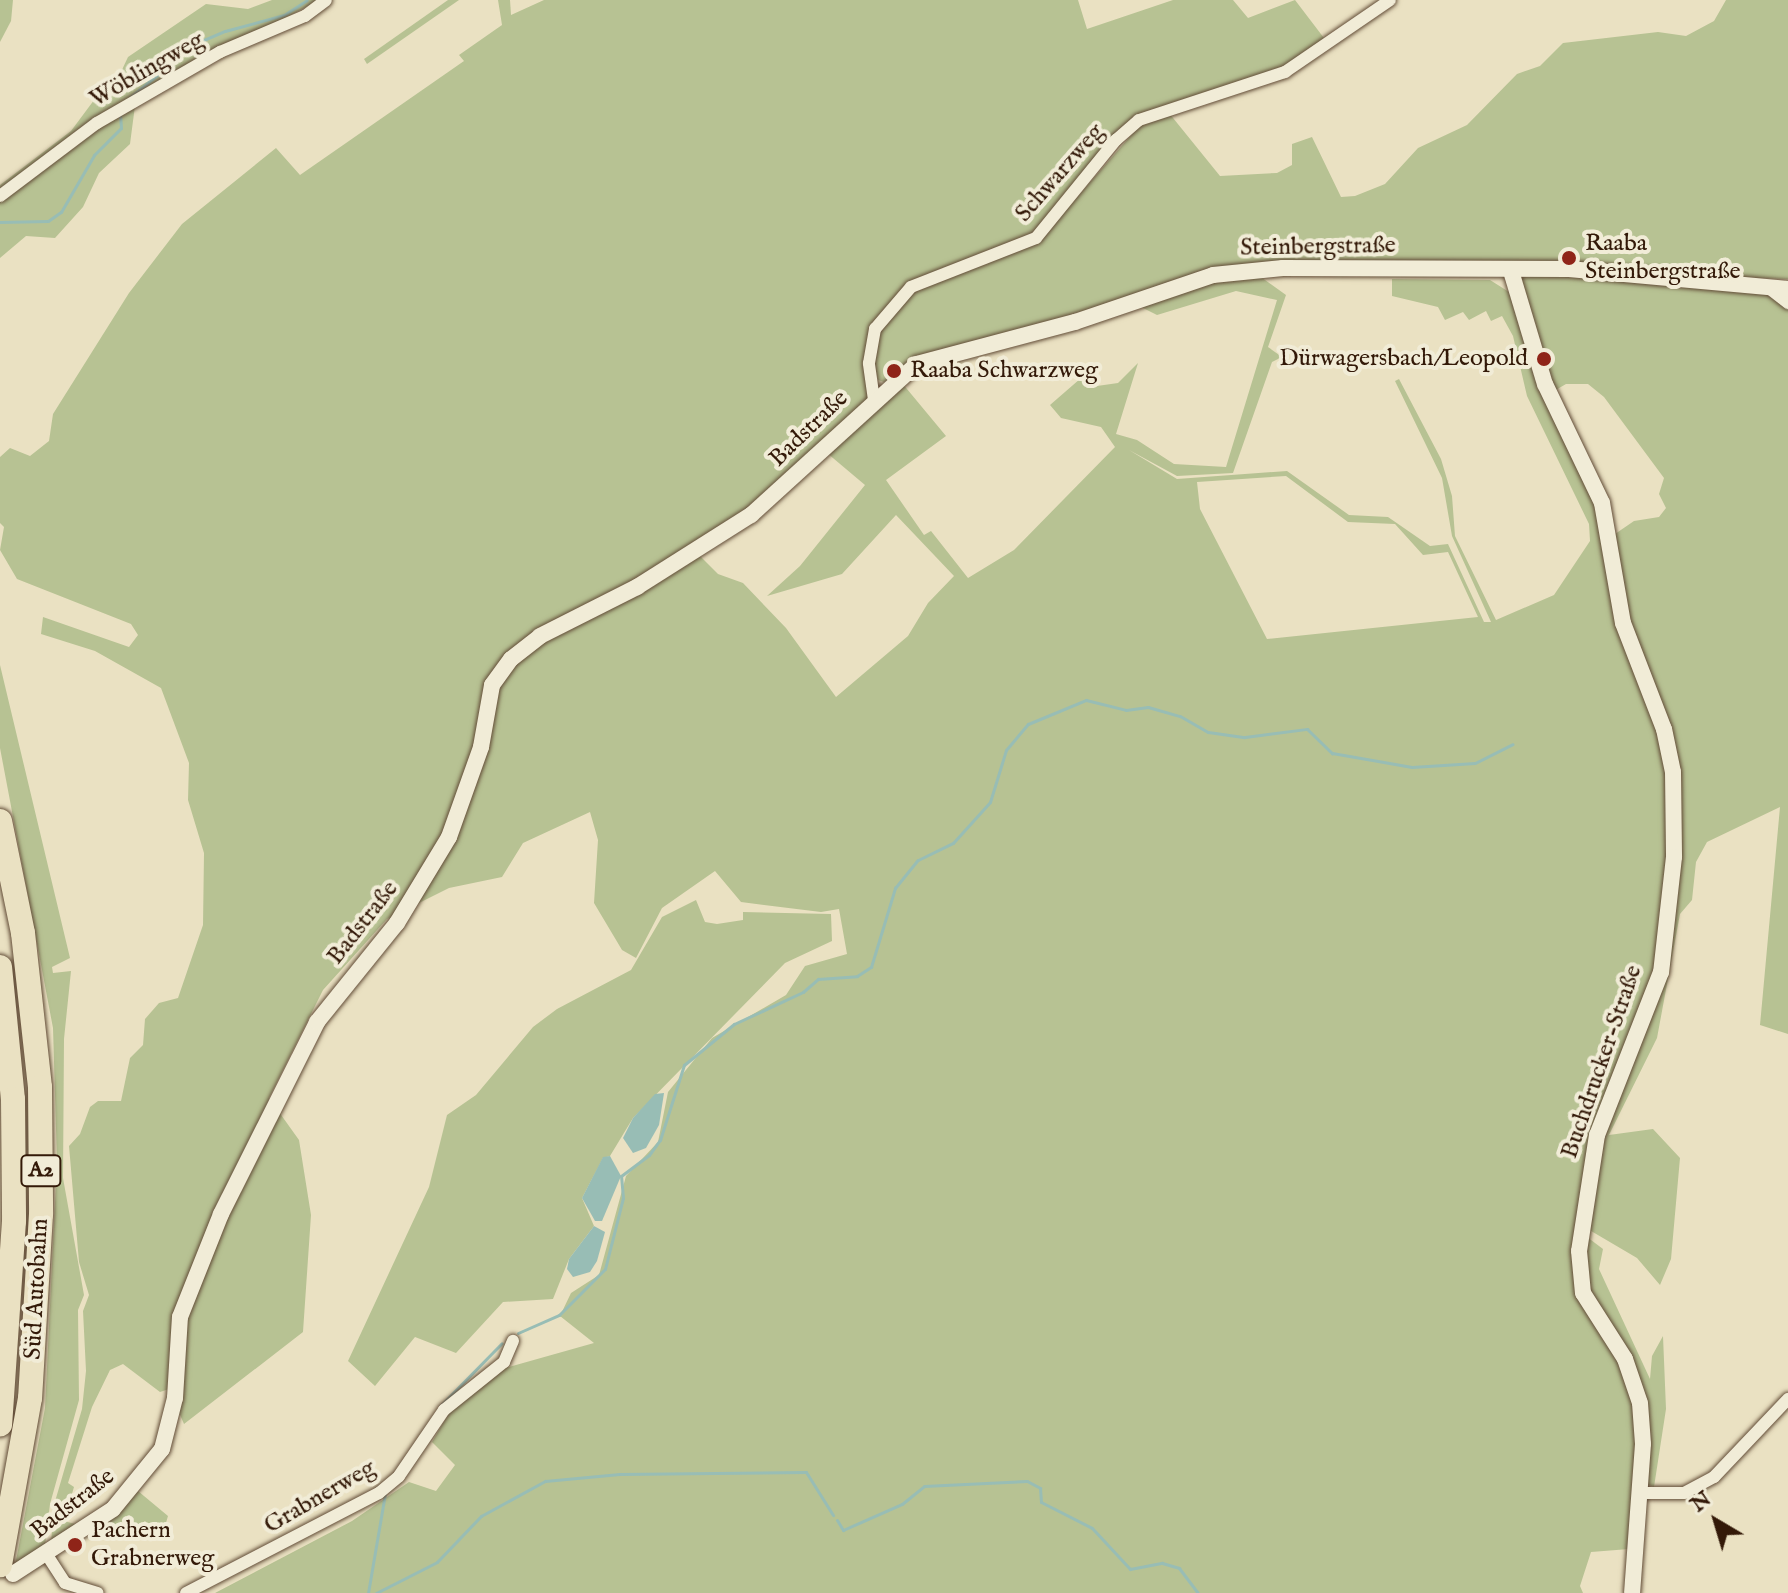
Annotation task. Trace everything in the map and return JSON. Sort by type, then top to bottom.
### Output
[{"type":"highway","name":"Süd Autobahn","points":[[0,821],[23,933],[40,1087],[38,1312],[10,1522],[7,1569]]},
{"type":"highway","name":"Süd Autobahn","points":[[0,967],[13,1099],[14,1221],[0,1425]]},
{"type":"street","name":"Wöblingweg","points":[[0,196],[111,116],[209,58],[296,21],[326,0]]},
{"type":"street","name":"Schwarzweg","points":[[874,400],[869,363],[875,329],[911,287],[1036,238],[1116,140],[1139,120],[1285,72],[1390,0]]},
{"type":"street","name":"Steinbergstraße","points":[[874,400],[906,371],[936,356],[1075,322],[1213,275],[1283,268],[1569,269],[1721,280],[1788,289]]},
{"type":"street","name":"Buchdrucker-Straße","points":[[1511,271],[1545,384],[1602,503],[1619,610],[1664,729],[1673,772],[1674,857],[1661,972],[1597,1135],[1579,1251],[1585,1299],[1625,1359],[1637,1389],[1643,1431],[1632,1593]]},
{"type":"street","points":[[1770,289],[1788,303]]},
{"type":"street","name":"Badstraße","points":[[7,1569],[47,1555],[113,1509],[162,1449],[175,1398],[180,1317],[202,1257],[317,1022],[397,923],[449,837],[470,783],[498,674],[540,636],[637,587],[751,515],[874,400]]},
{"type":"street","name":"Grabnerweg","points":[[186,1593],[379,1493],[399,1476],[444,1410],[504,1362],[513,1341]]},
{"type":"street","points":[[1638,1493],[1684,1493],[1714,1477],[1788,1399]]},
{"type":"street","points":[[47,1555],[65,1583],[97,1593]]},
{"type":"green space","points":[[0,0],[13,0],[11,21],[0,42]]},
{"type":"green space","points":[[272,0],[319,0],[136,98],[130,144],[99,173],[83,207],[55,238],[26,236],[0,258],[0,185],[71,131],[103,88],[120,74],[128,57],[206,4],[248,9]]},
{"type":"green space","points":[[448,0],[459,0],[367,64],[364,59]]},
{"type":"green space","points":[[498,0],[510,0],[511,15],[544,0],[1078,0],[1087,29],[1173,0],[1233,0],[1248,18],[1295,0],[1327,42],[1298,62],[1137,118],[1042,229],[928,276],[883,311],[869,397],[700,556],[718,574],[743,583],[786,628],[836,697],[908,636],[928,603],[954,576],[896,515],[842,574],[767,596],[800,566],[865,485],[827,453],[902,383],[946,436],[886,480],[924,535],[931,531],[968,578],[1014,550],[1115,447],[1101,427],[1061,418],[1050,405],[1088,372],[1090,387],[1118,383],[1138,363],[1116,434],[1137,440],[1174,464],[1226,467],[1277,300],[1236,291],[1157,315],[1141,307],[1216,280],[1258,275],[1286,295],[1268,347],[1282,357],[1272,362],[1233,473],[1177,476],[1129,450],[1177,479],[1287,471],[1349,515],[1388,517],[1430,546],[1448,544],[1484,622],[1491,622],[1452,536],[1442,478],[1395,381],[1399,379],[1441,459],[1452,496],[1455,536],[1496,620],[1554,595],[1590,541],[1589,524],[1527,396],[1513,336],[1502,316],[1491,321],[1486,311],[1469,320],[1463,312],[1445,320],[1438,307],[1392,296],[1392,279],[1490,280],[1509,292],[1591,488],[1660,730],[1671,819],[1659,957],[1608,1092],[1574,1273],[1626,1370],[1638,1431],[1629,1549],[1591,1552],[1580,1586],[1583,1593],[215,1593],[352,1521],[409,1482],[436,1491],[455,1465],[432,1442],[449,1413],[498,1370],[594,1343],[560,1316],[571,1293],[599,1275],[626,1176],[658,1142],[668,1092],[712,1038],[786,995],[805,966],[847,954],[839,909],[821,912],[741,902],[715,871],[662,908],[636,958],[622,950],[594,903],[598,840],[590,812],[523,843],[502,877],[449,888],[387,919],[323,990],[269,1098],[299,1140],[311,1215],[303,1332],[184,1424],[169,1389],[160,1392],[123,1364],[110,1370],[92,1407],[68,1483],[74,1487],[64,1521],[79,1525],[51,1543],[54,1505],[82,1409],[86,1371],[83,1311],[89,1295],[79,1262],[69,1146],[80,1134],[90,1107],[98,1101],[121,1101],[130,1058],[143,1045],[145,1019],[159,1003],[178,998],[203,925],[204,853],[188,800],[189,763],[161,688],[95,651],[41,634],[43,617],[129,647],[138,635],[131,624],[17,579],[0,550],[4,527],[0,523],[0,457],[10,448],[30,456],[49,441],[53,414],[129,293],[182,224],[276,148],[300,175],[464,61],[459,55],[502,25]],"holes":[[[1286,476],[1348,522],[1395,524],[1423,555],[1448,552],[1478,617],[1267,639],[1200,509],[1197,482]]]},
{"type":"green space","points":[[1726,0],[1788,0],[1788,279],[1283,263],[935,351],[884,382],[878,380],[874,363],[879,331],[913,291],[1038,242],[1141,124],[1169,113],[1220,176],[1277,173],[1292,165],[1292,144],[1312,137],[1341,197],[1355,196],[1385,184],[1418,148],[1467,125],[1517,74],[1540,66],[1563,43],[1658,32],[1686,36],[1714,21]]},
{"type":"green space","points":[[1511,271],[1766,294],[1788,310],[1788,1034],[1760,1025],[1780,807],[1707,842],[1696,862],[1692,900],[1680,914],[1657,1038],[1609,1135],[1653,1129],[1680,1158],[1671,1259],[1660,1285],[1637,1258],[1586,1228],[1598,1150],[1662,990],[1680,818],[1628,621],[1615,534],[1634,521],[1659,517],[1666,508],[1659,494],[1664,478],[1604,397],[1588,384],[1566,384],[1554,391]]},
{"type":"green space","points":[[0,665],[70,958],[52,967],[53,973],[71,971],[64,1039],[63,1178],[84,1295],[78,1310],[79,1400],[50,1504],[45,1546],[15,1566],[45,1408],[57,1162],[53,1028],[0,748]]},
{"type":"green space","points":[[696,900],[705,922],[717,924],[743,920],[743,912],[831,914],[832,941],[785,963],[633,1118],[610,1156],[603,1158],[582,1198],[594,1226],[569,1259],[553,1299],[503,1302],[456,1353],[415,1337],[375,1386],[348,1361],[429,1187],[447,1115],[476,1095],[533,1027],[557,1009],[631,970],[662,917]]},
{"type":"green space","points":[[1587,1237],[1603,1249],[1599,1269],[1650,1379],[1652,1356],[1663,1336],[1666,1409],[1654,1487],[1646,1484],[1648,1430],[1586,1284]]},
{"type":"green space","points":[[138,1491],[168,1516],[165,1526],[152,1529],[145,1521],[135,1529],[105,1524]]},
{"type":"water","points":[[664,1093],[659,1125],[646,1148],[633,1153],[623,1138],[633,1118],[655,1094]]},
{"type":"water","points":[[610,1156],[621,1176],[602,1221],[595,1221],[582,1198],[603,1157]]},
{"type":"water","points":[[594,1226],[605,1232],[597,1261],[590,1272],[573,1277],[567,1269],[569,1259]]},
{"type":"waterway","points":[[129,98],[167,67],[178,51],[225,31],[284,15],[307,0]]},
{"type":"waterway","points":[[0,222],[48,221],[61,212],[94,155],[121,128],[120,112]]},
{"type":"waterway","points":[[518,1333],[559,1315],[605,1269],[623,1198],[621,1176],[649,1155],[660,1140],[684,1065],[734,1024],[803,992],[818,979],[857,976],[871,967],[895,888],[918,860],[953,843],[990,802],[1006,750],[1028,724],[1086,700],[1126,710],[1148,707],[1180,716],[1208,732],[1245,737],[1307,729],[1332,753],[1412,767],[1475,763],[1513,744]]},
{"type":"waterway","points":[[440,1406],[502,1343]]},
{"type":"waterway","points":[[376,1593],[437,1562],[481,1516],[545,1481],[620,1474],[806,1472],[833,1515]]},
{"type":"waterway","points":[[837,1520],[843,1530],[902,1504],[924,1486],[1027,1481],[1040,1488],[1041,1502],[1092,1528],[1130,1569],[1162,1563],[1179,1568],[1198,1593]]},
{"type":"waterway","points":[[368,1593],[385,1494]]},
{"type":"place","name":"Raaba Steinbergstraße","points":[[1569,258]]},
{"type":"place","name":"Dürwagersbach/Leopold","points":[[1544,359]]},
{"type":"place","name":"Raaba Schwarzweg","points":[[894,371]]},
{"type":"place","name":"Pachern Grabnerweg","points":[[75,1545]]}]
